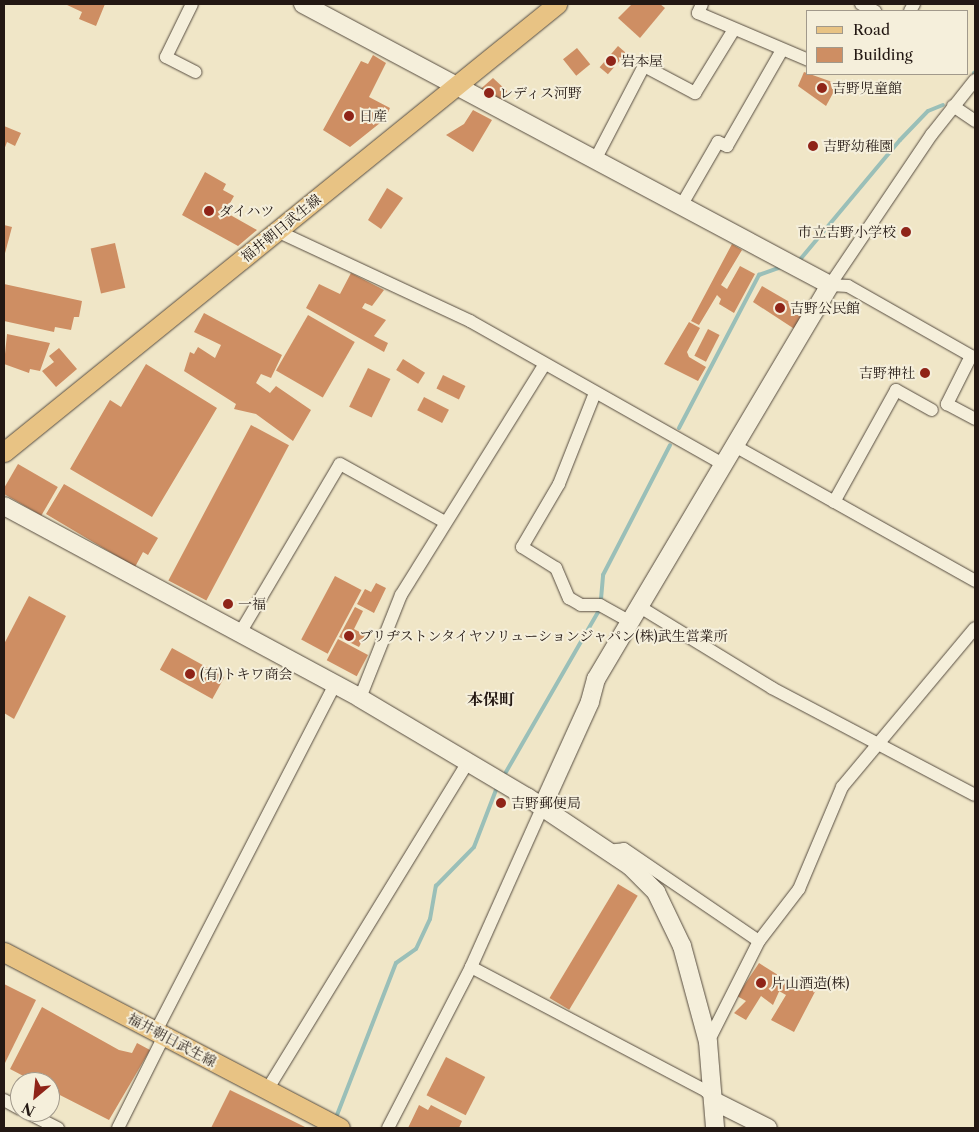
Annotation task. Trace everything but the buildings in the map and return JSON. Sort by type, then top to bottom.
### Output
[{"type":"main road","name":"福井朝日武生線","points":[[4,452],[558,4]]},
{"type":"main road","name":"福井朝日武生線","points":[[4,952],[340,1128]]},
{"type":"street","points":[[192,4],[166,57],[195,72]]},
{"type":"street","points":[[303,4],[456,88],[830,285],[848,286],[971,356],[947,404],[975,419]]},
{"type":"street","points":[[702,4],[698,13],[733,31],[806,59]]},
{"type":"street","points":[[862,4],[873,10]]},
{"type":"street","points":[[595,160],[644,66],[695,93],[733,31]]},
{"type":"street","points":[[681,206],[718,142],[727,146],[782,50]]},
{"type":"street","points":[[388,1128],[471,967],[590,702],[596,680],[733,445],[830,285],[953,106],[975,80]]},
{"type":"street","points":[[953,106],[975,121]]},
{"type":"street","points":[[277,231],[470,321],[544,365],[723,464]]},
{"type":"street","points":[[360,698],[401,594],[544,365]]},
{"type":"street","points":[[834,502],[896,390],[932,410]]},
{"type":"street","points":[[596,393],[559,484],[522,547],[556,568],[569,598],[581,605],[600,606],[630,622]]},
{"type":"street","points":[[733,445],[975,581]]},
{"type":"street","points":[[240,633],[340,464],[445,522]]},
{"type":"street","points":[[4,506],[360,698],[469,761],[630,866],[656,892],[674,920],[708,1042],[716,1102],[715,1128]]},
{"type":"street","points":[[640,606],[772,688],[876,745],[975,795]]},
{"type":"street","points":[[708,1042],[759,941],[799,889],[842,787],[975,628]]},
{"type":"street","points":[[118,1128],[160,1034],[334,684]]},
{"type":"street","points":[[267,1090],[352,959],[404,861],[469,761]]},
{"type":"street","points":[[606,851],[624,849],[759,941]]},
{"type":"street","points":[[471,967],[706,1090],[716,1102],[768,1128]]},
{"type":"street","points":[[46,1122],[58,1128]]},
{"type":"waterway","points":[[798,262],[900,140],[928,111],[943,105]]},
{"type":"waterway","points":[[679,428],[759,275],[784,266]]},
{"type":"waterway","points":[[601,599],[603,575],[670,445]]},
{"type":"waterway","points":[[506,772],[599,610]]},
{"type":"waterway","points":[[337,1115],[396,963],[416,949],[430,919],[436,886],[474,847],[496,790]]},
{"type":"place","name":"岩本屋","points":[[611,61]]},
{"type":"place","name":"吉野児童館","points":[[822,88]]},
{"type":"place","name":"レディス河野","points":[[489,93]]},
{"type":"place","name":"日産","points":[[349,116]]},
{"type":"place","name":"吉野幼稚園","points":[[813,146]]},
{"type":"place","name":"ダイハツ","points":[[209,211]]},
{"type":"place","name":"市立吉野小学校","points":[[906,232]]},
{"type":"place","name":"吉野公民館","points":[[780,308]]},
{"type":"place","name":"吉野神社","points":[[925,373]]},
{"type":"place","name":"一福","points":[[228,604]]},
{"type":"place","name":"ブリヂストンタイヤソリューションジャパン(株)武生営業所","points":[[349,636]]},
{"type":"place","name":"(有)トキワ商会","points":[[190,674]]},
{"type":"place","name":"吉野郵便局","points":[[501,803]]},
{"type":"place","name":"片山酒造(株)","points":[[761,983]]},
{"type":"district","name":"本保町","points":[[491,699]]}]
